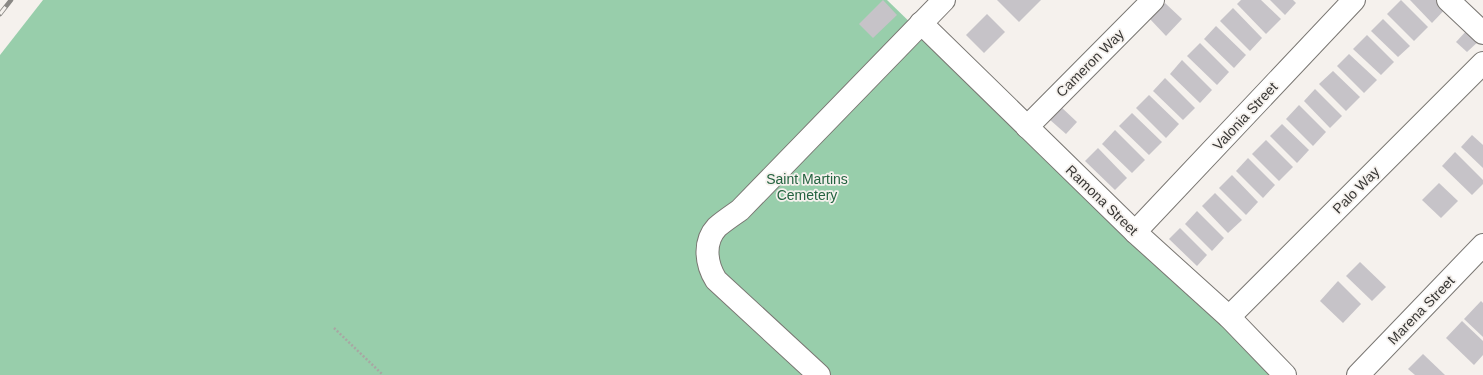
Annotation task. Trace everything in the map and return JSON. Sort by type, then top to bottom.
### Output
[{"type":"street","points":[[820,375],[716,280],[710,270],[707,259],[709,242],[717,227],[740,210],[944,0]]},
{"type":"street","name":"Cameron Way","points":[[1027,127],[1153,0]]},
{"type":"street","name":"Valonia Street","points":[[1135,232],[1354,0]]},
{"type":"street","points":[[1448,0],[1483,33]]},
{"type":"street","name":"Ramona Street","points":[[921,23],[1135,232],[1229,317],[1285,375]]},
{"type":"street","name":"Palo Way","points":[[1229,317],[1483,63]]},
{"type":"street","name":"Marena Street","points":[[1358,375],[1483,245]]},
{"type":"path","points":[[334,328],[383,375]]},
{"type":"green space","name":"Saint Martins Cemetery","points":[[43,0],[887,0],[1274,375],[0,375],[0,55]]},
{"type":"building","points":[[883,0],[897,15],[873,38],[859,24]]},
{"type":"building","points":[[997,0],[1041,0],[1019,22]]},
{"type":"building","points":[[1241,0],[1261,0],[1281,19],[1266,34],[1237,4]]},
{"type":"building","points":[[1270,0],[1293,0],[1296,3],[1285,15]]},
{"type":"building","points":[[1401,0],[1428,27],[1414,41],[1387,14]]},
{"type":"building","points":[[1410,0],[1443,0],[1449,5],[1432,23]]},
{"type":"building","points":[[1165,3],[1182,19],[1166,36],[1150,19]]},
{"type":"building","points":[[1233,8],[1262,38],[1250,51],[1220,21]]},
{"type":"building","points":[[987,14],[1005,32],[984,53],[966,35]]},
{"type":"building","points":[[1383,19],[1410,46],[1398,57],[1371,31]]},
{"type":"building","points":[[1216,26],[1246,55],[1234,68],[1204,39]]},
{"type":"building","points":[[1469,28],[1481,39],[1467,52],[1456,42]]},
{"type":"building","points":[[1367,35],[1394,62],[1381,75],[1353,49]]},
{"type":"building","points":[[1200,43],[1229,72],[1217,85],[1187,56]]},
{"type":"building","points":[[1349,54],[1377,80],[1364,93],[1337,66]]},
{"type":"building","points":[[1182,60],[1212,90],[1200,103],[1170,74]]},
{"type":"building","points":[[1333,71],[1360,97],[1346,111],[1319,84]]},
{"type":"building","points":[[1165,78],[1195,108],[1183,120],[1153,91]]},
{"type":"building","points":[[1315,89],[1342,116],[1330,128],[1304,101]]},
{"type":"building","points":[[1149,95],[1179,124],[1166,138],[1136,108]]},
{"type":"building","points":[[1299,105],[1326,132],[1313,146],[1286,119]]},
{"type":"building","points":[[1060,106],[1077,122],[1066,134],[1049,119]]},
{"type":"building","points":[[1132,113],[1162,142],[1149,155],[1119,126]]},
{"type":"building","points":[[1282,124],[1309,150],[1297,163],[1270,136]]},
{"type":"building","points":[[1115,130],[1145,160],[1132,173],[1102,144]]},
{"type":"building","points":[[1472,135],[1483,145],[1483,168],[1461,147]]},
{"type":"building","points":[[1266,140],[1293,167],[1279,181],[1252,154]]},
{"type":"building","points":[[1098,148],[1127,178],[1115,190],[1085,161]]},
{"type":"building","points":[[1455,152],[1483,180],[1483,184],[1472,195],[1442,166]]},
{"type":"building","points":[[1248,158],[1275,185],[1263,198],[1236,171]]},
{"type":"building","points":[[1232,175],[1258,202],[1246,215],[1219,188]]},
{"type":"building","points":[[1439,183],[1458,201],[1441,218],[1422,200]]},
{"type":"building","points":[[1215,193],[1242,220],[1228,233],[1202,206]]},
{"type":"building","points":[[1197,211],[1224,238],[1212,251],[1185,224]]},
{"type":"building","points":[[1180,228],[1207,255],[1197,266],[1169,239]]},
{"type":"building","points":[[1360,262],[1386,287],[1372,301],[1346,276]]},
{"type":"building","points":[[1338,281],[1361,304],[1343,323],[1320,301]]},
{"type":"building","points":[[1481,301],[1483,303],[1483,337],[1464,319]]},
{"type":"building","points":[[1462,321],[1483,341],[1483,355],[1474,365],[1446,338]]},
{"type":"building","points":[[1423,354],[1445,375],[1415,375],[1408,369]]},
{"type":"railway","points":[[0,14],[11,0]]}]
